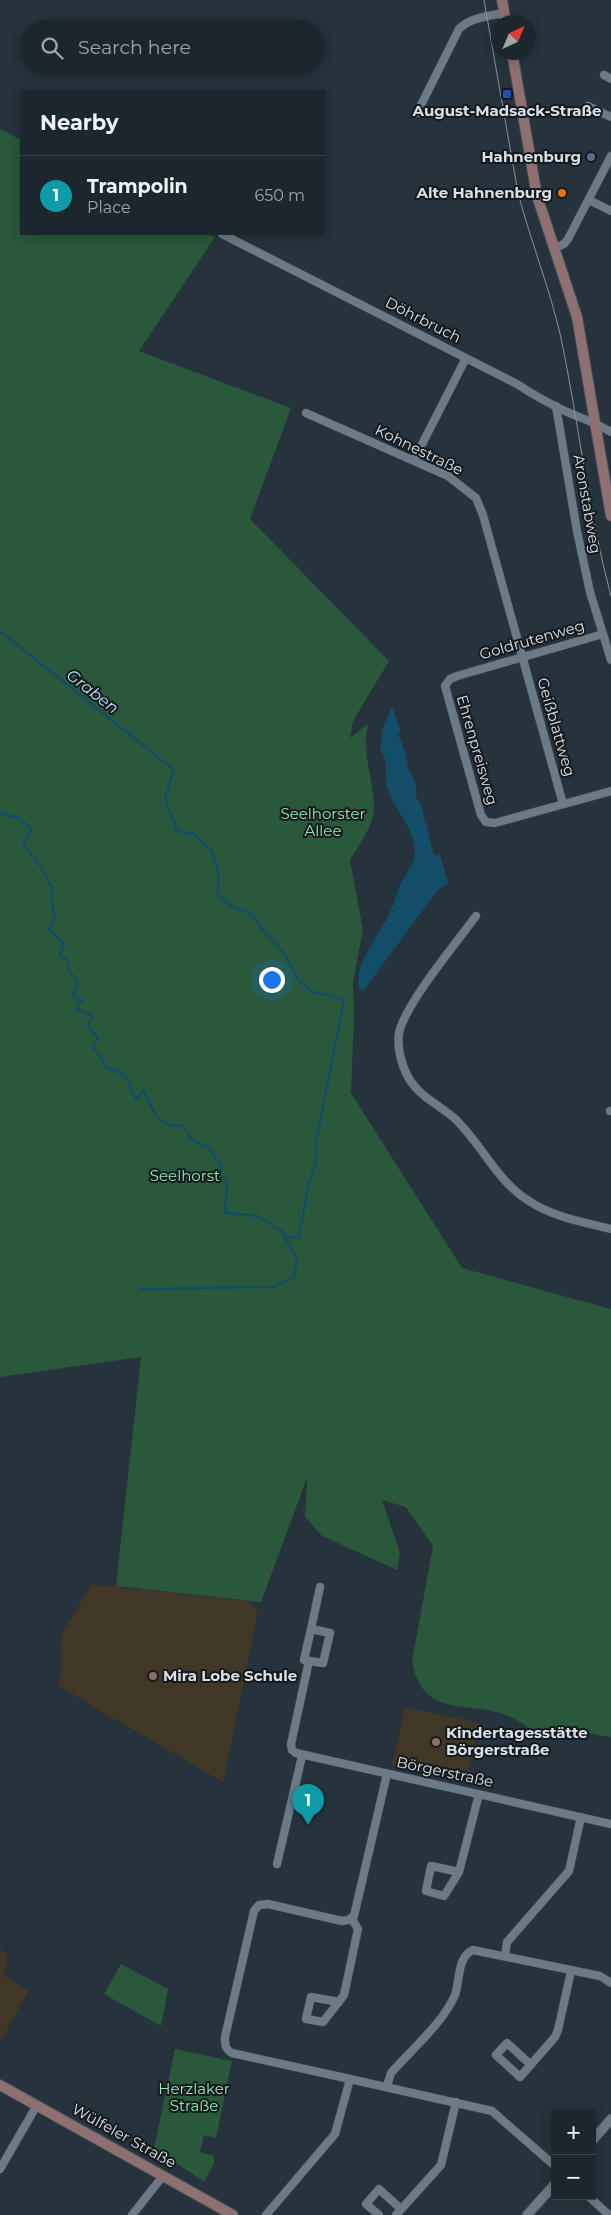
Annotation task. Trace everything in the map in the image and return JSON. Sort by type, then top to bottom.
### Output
[{"type":"main road","points":[[502,0],[504,15]]},
{"type":"main road","points":[[513,60],[537,196],[576,316],[611,516]]},
{"type":"main road","name":"Wülfeler Straße","points":[[0,2084],[232,2215]]},
{"type":"street","points":[[416,113],[459,29],[463,25],[479,18],[491,18]]},
{"type":"street","points":[[588,106],[611,117]]},
{"type":"street","points":[[554,248],[564,244],[568,239],[611,156]]},
{"type":"street","points":[[589,200],[610,208]]},
{"type":"street","name":"Döhrbruch","points":[[224,235],[556,406],[594,422],[611,432]]},
{"type":"street","points":[[414,460],[466,358]]},
{"type":"street","name":"Aronstabweg","points":[[556,406],[577,531],[590,592],[603,634]]},
{"type":"street","name":"Kohnestraße","points":[[306,413],[448,476],[476,498],[483,515],[521,658]]},
{"type":"street","name":"Goldrutenweg","points":[[445,686],[450,679],[458,676],[603,634],[611,660]]},
{"type":"street","name":"Geißblattweg","points":[[521,658],[564,804]]},
{"type":"street","name":"Ehrenpreisweg","points":[[445,686],[481,815],[486,822],[495,823],[564,804]]},
{"type":"street","points":[[564,804],[611,791]]},
{"type":"street","points":[[476,916],[412,1003],[403,1019],[399,1034],[402,1064],[408,1078],[418,1091],[465,1129],[509,1185],[527,1201],[549,1212],[611,1229]]},
{"type":"street","points":[[311,1629],[330,1633],[323,1663],[304,1660],[320,1588]]},
{"type":"street","points":[[277,1864],[302,1756],[292,1750],[291,1744],[309,1661]]},
{"type":"street","name":"Börgerstraße","points":[[302,1756],[611,1824]]},
{"type":"street","points":[[352,1919],[356,1911],[387,1774]]},
{"type":"street","points":[[459,1872],[431,1866],[426,1891],[444,1896],[459,1872],[479,1794]]},
{"type":"street","points":[[505,1956],[507,1942],[568,1871],[581,1817]]},
{"type":"street","points":[[352,1919],[342,1921],[268,1904],[259,1905],[254,1911],[225,2045],[227,2050],[232,2053],[388,2086],[492,2112],[551,2163]]},
{"type":"street","points":[[339,2002],[344,1995],[358,1930],[352,1919]]},
{"type":"street","points":[[388,2086],[391,2073],[447,2010],[455,1993],[465,1954],[473,1950],[600,1976],[611,1984]]},
{"type":"street","points":[[532,2065],[507,2043],[496,2055],[520,2077],[532,2065],[558,2030],[571,1971]]},
{"type":"street","points":[[266,2215],[335,2134],[350,2079]]},
{"type":"street","points":[[379,2215],[366,2204],[379,2189],[399,2212],[441,2165],[456,2102]]},
{"type":"street","points":[[0,2169],[37,2105]]},
{"type":"street","points":[[596,2136],[611,2119]]},
{"type":"street","points":[[132,2215],[163,2176]]},
{"type":"street","points":[[527,2215],[551,2188]]},
{"type":"street","points":[[592,2200],[609,2215]]},
{"type":"shaded area","name":"Mira Lobe Schule","points":[[91,1584],[249,1601],[258,1613],[223,1782],[58,1686],[62,1667],[61,1637]]},
{"type":"shaded area","name":"Kindertagesstätte Börgerstraße","points":[[405,1707],[479,1723],[466,1782],[392,1766]]},
{"type":"shaded area","points":[[0,1950],[8,1954],[4,1976],[29,1991],[0,2042]]},
{"type":"green space","name":"Seelhorst","points":[[0,129],[20,139],[20,235],[211,235],[215,237],[139,351],[291,408],[250,519],[389,661],[353,721],[350,738],[368,724],[366,745],[374,808],[368,829],[350,860],[363,930],[353,982],[354,1016],[351,1093],[462,1268],[611,1309],[611,1737],[564,1729],[534,1732],[507,1715],[443,1703],[432,1698],[423,1690],[412,1661],[433,1546],[406,1507],[382,1500],[400,1553],[397,1570],[322,1536],[305,1517],[307,1478],[261,1602],[116,1586],[141,1357],[0,1377]]},
{"type":"green space","points":[[121,1964],[168,1989],[161,2026],[104,1994]]},
{"type":"green space","name":"Herzlaker Straße","points":[[175,2049],[232,2061],[216,2138],[204,2135],[200,2152],[214,2156],[214,2164],[204,2182],[154,2148]]},
{"type":"water","points":[[392,706],[400,730],[398,735],[405,752],[408,769],[415,783],[416,798],[421,804],[434,856],[440,854],[448,883],[438,890],[363,991],[359,989],[360,969],[368,949],[390,912],[399,887],[412,864],[415,854],[411,833],[388,790],[385,758],[380,750],[382,731]]},
{"type":"waterway","name":"Graben","points":[[0,631],[174,770],[165,798],[177,831],[194,834],[211,850],[218,870],[218,894],[232,907],[250,913],[255,918],[265,933],[284,953],[299,981],[311,991],[344,1000],[316,1142],[316,1162],[308,1185],[299,1238],[285,1236]]},
{"type":"waterway","points":[[0,813],[19,818],[32,830],[23,844],[40,866],[53,889],[51,899],[55,919],[49,929],[64,944],[60,955],[69,961],[68,969],[79,983],[72,996],[82,1000],[76,1009],[93,1016],[88,1026],[98,1038],[93,1047],[108,1068],[125,1075],[136,1100],[143,1090],[154,1112],[162,1121],[175,1126],[184,1126],[191,1139],[208,1147],[222,1167],[218,1175],[227,1180],[225,1213],[257,1216],[282,1231],[297,1260],[294,1278],[272,1287],[140,1289]]},
{"type":"tram line","points":[[484,0],[518,193],[561,338],[596,532],[611,596]]},
{"type":"place","name":"August-Madsack-Straße","points":[[507,94]]},
{"type":"place","name":"Hahnenburg","points":[[591,157]]},
{"type":"place","name":"Alte Hahnenburg","points":[[562,193]]},
{"type":"place","name":"Mira Lobe Schule","points":[[153,1676]]},
{"type":"place","name":"Kindertagesstätte Börgerstraße","points":[[436,1742]]},
{"type":"place","name":"Trampolin","points":[[308,1825]]},
{"type":"park label","name":"Seelhorster Allee","points":[[323,822]]}]
